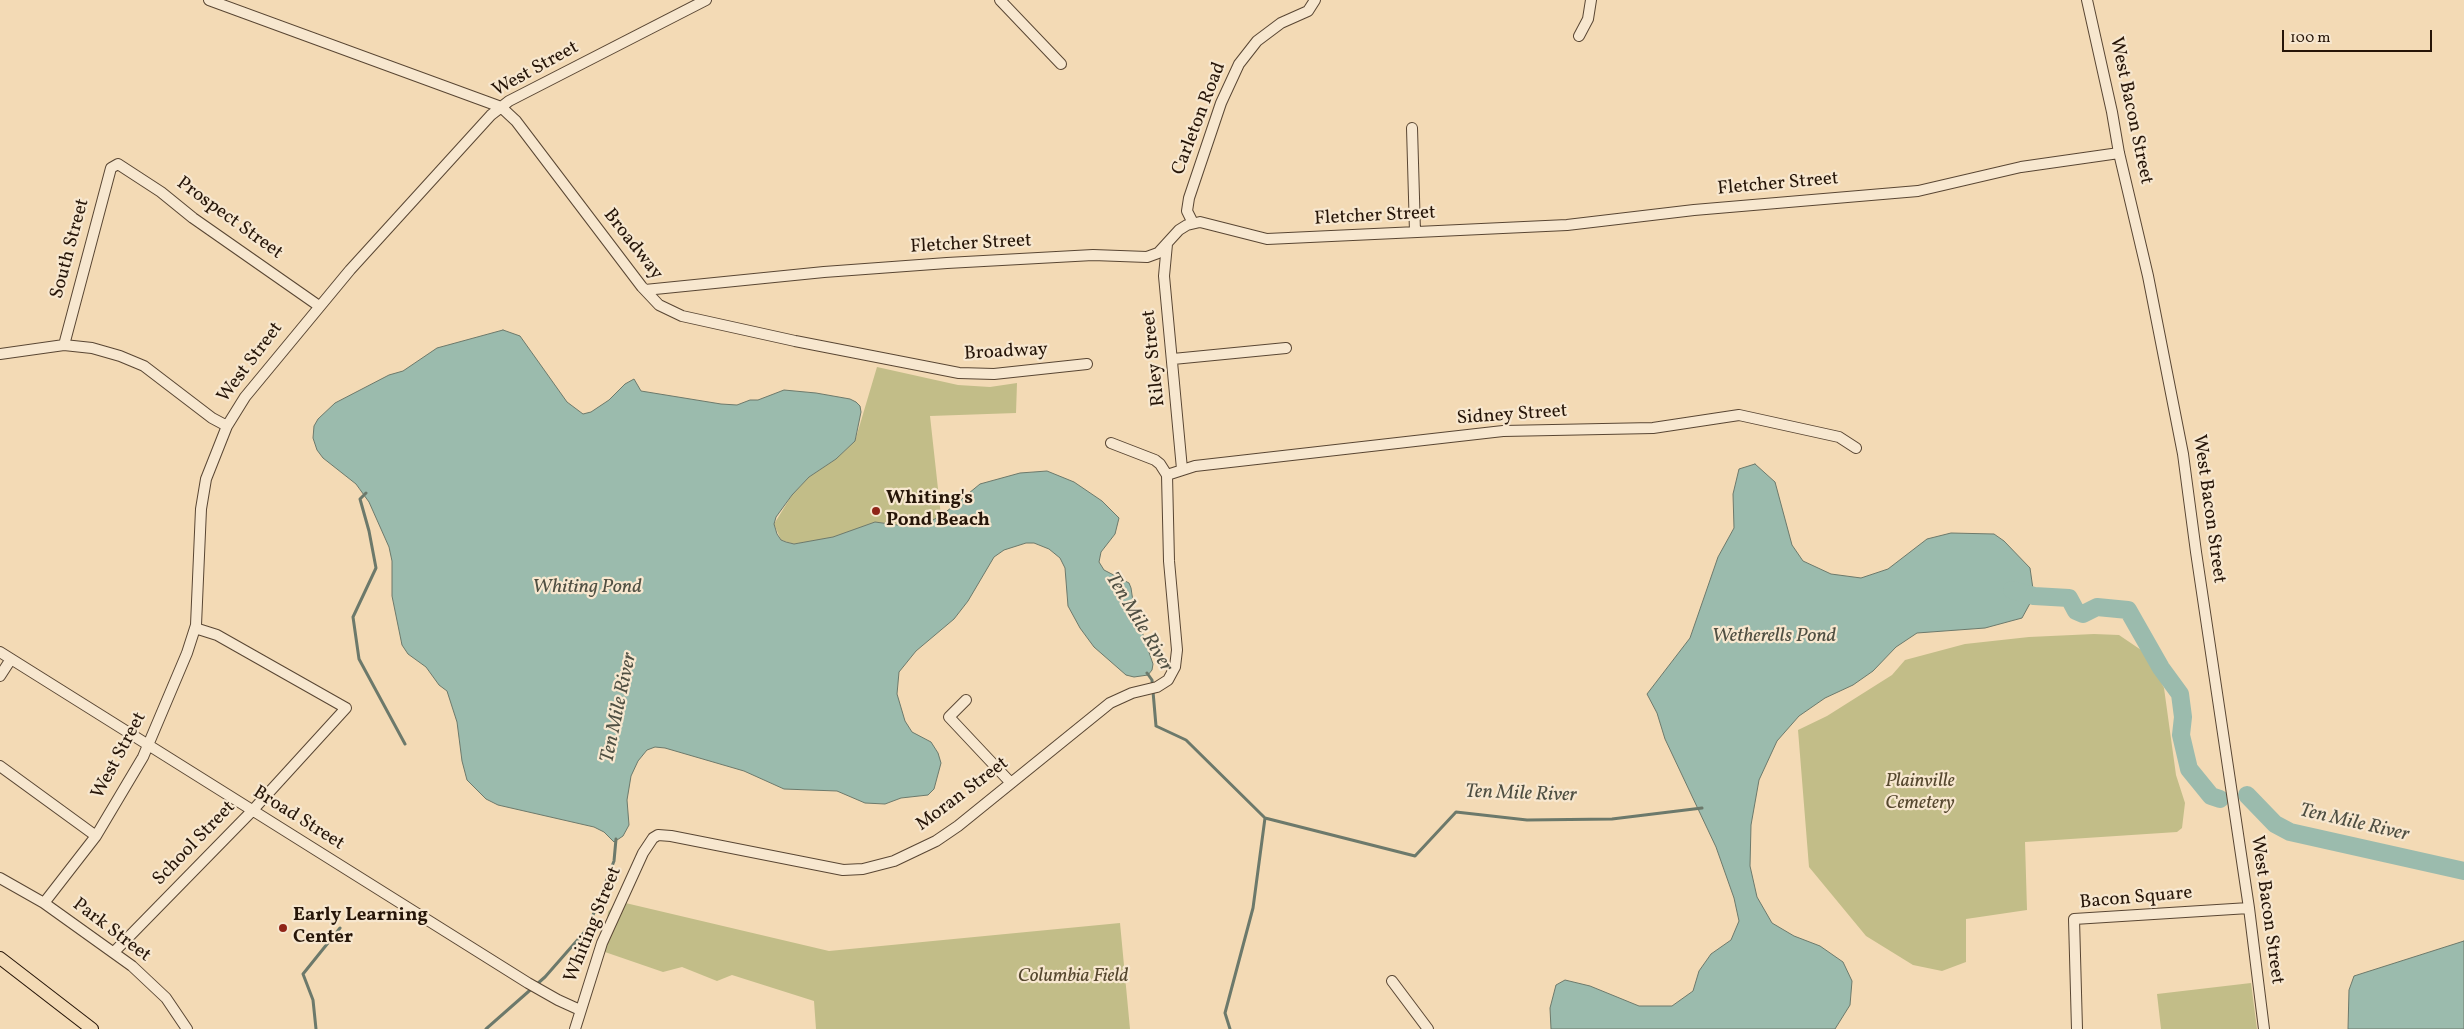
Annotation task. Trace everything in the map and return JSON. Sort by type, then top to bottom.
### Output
[{"type":"main road","points":[[0,958],[92,1029]]},
{"type":"street","name":"Broadway","points":[[209,0],[501,107],[516,121],[645,290],[659,305],[682,316],[940,370],[994,374],[1087,364]]},
{"type":"street","name":"West Street","points":[[44,903],[96,836],[149,745],[195,628],[198,602],[201,508],[206,479],[227,426],[245,397],[319,306],[460,147],[501,107],[706,0]]},
{"type":"street","points":[[1000,0],[1061,64]]},
{"type":"street","points":[[1579,36],[1588,19],[1591,0]]},
{"type":"street","name":"West Bacon Street","points":[[2087,0],[2112,112],[2119,153],[2148,276],[2183,454],[2250,908],[2264,1029]]},
{"type":"street","name":"Carleton Road","points":[[1194,223],[1187,211],[1188,198],[1221,103],[1239,64],[1257,41],[1268,31],[1308,11],[1314,1]]},
{"type":"street","points":[[1412,128],[1415,232]]},
{"type":"street","name":"Fletcher Street","points":[[645,290],[814,272],[946,263],[1093,256],[1147,257],[1158,253],[1179,230],[1194,223],[1210,224],[1267,239],[1567,225],[1694,210],[1918,191],[2021,167],[2119,153]]},
{"type":"street","name":"Prospect Street","points":[[117,164],[161,192],[201,223],[319,306]]},
{"type":"street","name":"South Street","points":[[64,346],[111,168],[117,164]]},
{"type":"street","name":"Riley Street","points":[[1167,243],[1164,276],[1182,469]]},
{"type":"street","points":[[0,354],[64,346],[92,348],[133,361],[227,426]]},
{"type":"street","points":[[1173,359],[1286,348]]},
{"type":"street","name":"Sidney Street","points":[[1167,475],[1182,469],[1246,460],[1503,431],[1653,428],[1739,415],[1839,437],[1856,448]]},
{"type":"street","points":[[1111,443],[1155,460],[1167,475]]},
{"type":"street","name":"Moran Street","points":[[653,838],[658,835],[670,836],[843,870],[863,869],[894,860],[936,841],[1011,783],[1100,709],[1120,697],[1154,688],[1168,680],[1173,674],[1176,660],[1169,561],[1167,475]]},
{"type":"street","name":"School Street","points":[[114,952],[252,811],[346,708],[217,635],[195,628]]},
{"type":"street","name":"Broad Street","points":[[0,652],[528,983],[580,1010]]},
{"type":"street","points":[[0,676],[11,659]]},
{"type":"street","points":[[966,700],[949,717],[1011,783]]},
{"type":"street","points":[[0,766],[96,836]]},
{"type":"street","name":"Whiting Street","points":[[575,1029],[613,916],[643,853],[653,838]]},
{"type":"street","name":"Park Street","points":[[0,878],[44,903],[114,952],[161,993],[187,1029]]},
{"type":"street","name":"Bacon Square","points":[[2077,1029],[2074,919],[2250,908]]},
{"type":"street","points":[[1392,981],[1428,1029]]},
{"type":"green space","points":[[877,367],[958,385],[990,387],[1017,383],[1016,413],[930,416],[941,516],[935,520],[915,526],[875,522],[834,537],[794,544],[781,540],[774,524],[792,495],[809,477],[836,459],[855,441]]},
{"type":"green space","name":"Plainville Cemetery","points":[[2094,634],[2119,635],[2147,654],[2164,688],[2176,775],[2185,803],[2182,828],[2177,832],[2025,842],[2027,910],[1966,919],[1966,962],[1942,971],[1913,965],[1866,936],[1809,867],[1798,730],[1827,716],[1892,675],[1905,660],[1965,644],[2029,637]]},
{"type":"green space","name":"Columbia Field","points":[[617,901],[829,951],[1120,923],[1130,1029],[816,1029],[814,1001],[732,975],[717,981],[682,967],[663,972],[602,951],[608,912]]},
{"type":"green space","points":[[2251,983],[2257,1029],[2161,1029],[2157,994]]},
{"type":"water","name":"Whiting Pond","points":[[503,330],[520,336],[567,402],[583,414],[591,412],[609,400],[625,384],[634,379],[641,391],[721,404],[737,405],[750,400],[758,400],[784,390],[816,393],[850,399],[856,402],[860,406],[861,412],[855,441],[836,459],[809,477],[792,495],[776,517],[774,524],[777,534],[781,540],[786,542],[794,544],[833,537],[875,522],[905,526],[922,525],[941,516],[980,484],[1020,473],[1047,471],[1074,482],[1102,501],[1119,518],[1115,534],[1101,552],[1099,562],[1104,570],[1129,583],[1134,608],[1153,664],[1152,670],[1148,675],[1134,677],[1126,675],[1094,647],[1080,628],[1068,606],[1065,568],[1060,558],[1049,549],[1034,543],[1026,543],[1004,550],[994,557],[968,601],[954,619],[916,651],[899,672],[897,694],[905,721],[912,732],[931,742],[938,753],[941,763],[934,789],[928,795],[901,798],[885,804],[865,803],[837,791],[784,789],[744,771],[665,748],[655,747],[647,750],[638,761],[631,776],[627,800],[629,825],[623,836],[614,842],[604,832],[594,827],[498,805],[486,799],[467,780],[462,761],[457,722],[447,691],[439,685],[426,667],[408,654],[402,645],[392,596],[392,561],[389,547],[369,502],[356,484],[323,458],[317,450],[313,438],[314,426],[318,419],[335,403],[389,375],[403,371],[437,348]]},
{"type":"water","name":"Wetherells Pond","points":[[1755,464],[1775,482],[1792,545],[1803,561],[1831,574],[1861,578],[1888,569],[1927,539],[1951,533],[1994,534],[2004,541],[2030,568],[2034,596],[2022,618],[1985,628],[1917,633],[1896,647],[1873,671],[1853,685],[1825,698],[1799,716],[1777,741],[1759,780],[1751,825],[1750,866],[1757,897],[1772,923],[1794,936],[1820,946],[1843,962],[1852,981],[1850,1005],[1835,1029],[1551,1029],[1550,1008],[1556,985],[1565,980],[1590,986],[1639,1006],[1672,1006],[1693,991],[1699,971],[1711,954],[1731,940],[1739,921],[1734,898],[1716,847],[1665,739],[1657,713],[1647,694],[1690,638],[1718,557],[1734,528],[1733,494],[1739,469]]},
{"type":"water","points":[[2464,941],[2464,1029],[2348,1029],[2349,990],[2354,976]]},
{"type":"waterway","points":[[366,493],[360,499],[369,531],[376,568],[353,617],[359,659],[405,744]]},
{"type":"waterway","name":"Ten Mile River","points":[[2012,590],[2034,596],[2069,598],[2076,611],[2083,614],[2097,607],[2128,610],[2161,668],[2180,694],[2183,717],[2181,735],[2189,769],[2211,796],[2220,799]]},
{"type":"waterway","name":"Ten Mile River","points":[[1147,673],[1152,680],[1156,726],[1186,740],[1265,818],[1415,856],[1456,812],[1527,820],[1612,819],[1702,808]]},
{"type":"waterway","name":"Ten Mile River","points":[[2247,795],[2275,824],[2290,832],[2464,871]]},
{"type":"waterway","points":[[1230,1029],[1225,1013],[1253,908],[1265,818]]},
{"type":"waterway","name":"Ten Mile River","points":[[486,1029],[545,977],[588,928],[614,861],[616,839]]},
{"type":"waterway","points":[[316,1029],[313,1000],[303,974],[340,928]]},
{"type":"place","name":"Whiting's Pond Beach","points":[[876,511]]},
{"type":"place","name":"Early Learning Center","points":[[283,928]]}]
